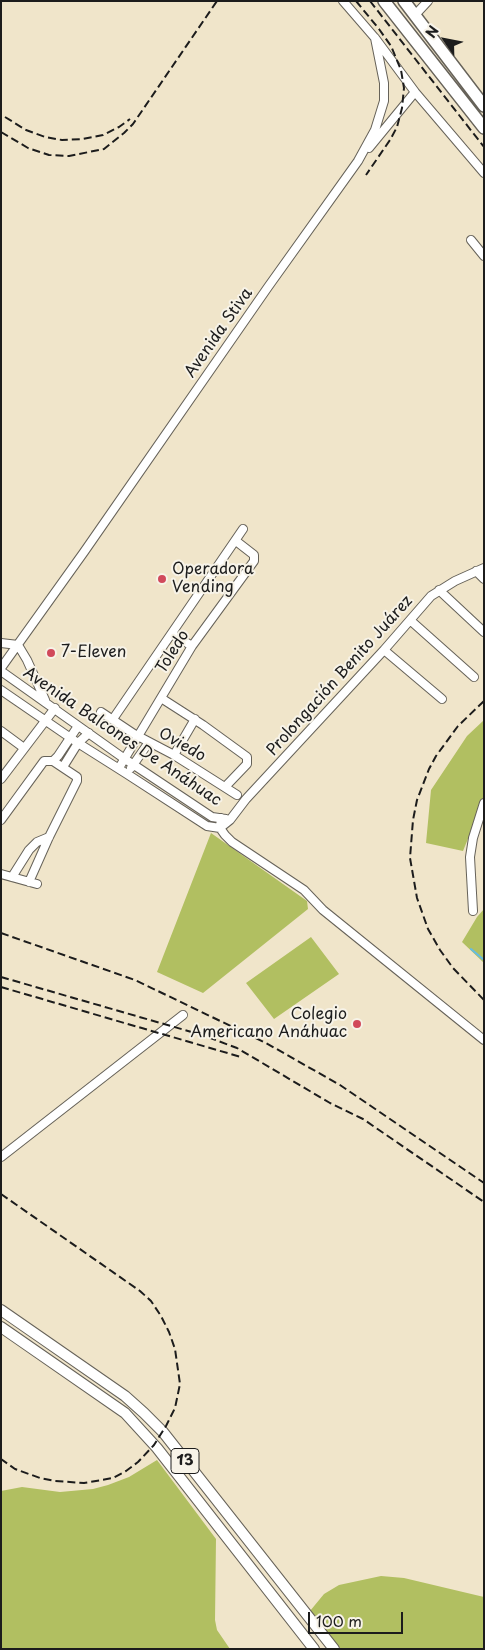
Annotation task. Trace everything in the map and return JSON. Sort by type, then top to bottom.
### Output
[{"type":"highway","points":[[384,1],[484,128]]},
{"type":"highway","points":[[404,1],[484,106]]},
{"type":"main road","name":"13","points":[[1,1310],[125,1396],[144,1414],[167,1438],[334,1649]]},
{"type":"main road","name":"13","points":[[1,1327],[115,1405],[130,1418],[157,1448],[314,1649]]},
{"type":"street","points":[[343,1],[376,38],[416,92],[483,172]]},
{"type":"street","points":[[415,15],[428,1]]},
{"type":"street","name":"Avenida Stiva","points":[[1,670],[358,161],[375,130],[384,101],[384,83],[376,38]]},
{"type":"street","points":[[358,161],[416,92]]},
{"type":"street","points":[[471,240],[484,256]]},
{"type":"street","points":[[113,719],[236,542],[243,529]]},
{"type":"street","name":"Toledo","points":[[117,767],[139,737],[192,646],[254,561],[255,557],[253,554],[236,542]]},
{"type":"street","name":"Prolongación Benito Juárez","points":[[220,828],[230,820],[246,799],[432,596],[439,590],[484,568]]},
{"type":"street","points":[[476,571],[484,579]]},
{"type":"street","points":[[439,590],[484,632]]},
{"type":"street","points":[[410,620],[474,677]]},
{"type":"street","points":[[172,634],[192,646]]},
{"type":"street","points":[[1,642],[18,646],[28,660],[46,702]]},
{"type":"street","points":[[384,650],[442,699]]},
{"type":"street","name":"Avenida Balcones De Anáhuac","points":[[1,670],[135,766],[212,817],[221,818],[220,828],[232,842],[304,890],[323,910],[484,1040]]},
{"type":"street","name":"Avenida Balcones De Anáhuac","points":[[1,690],[70,738],[208,826],[220,828]]},
{"type":"street","points":[[161,698],[195,719],[248,758],[247,764],[225,787]]},
{"type":"street","points":[[1,779],[55,708]]},
{"type":"street","name":"Oviedo","points":[[101,712],[139,737],[174,755],[237,794]]},
{"type":"street","points":[[174,755],[195,719]]},
{"type":"street","points":[[53,761],[78,726]]},
{"type":"street","points":[[1,731],[24,748]]},
{"type":"street","points":[[63,766],[78,743],[89,733]]},
{"type":"street","points":[[129,775],[149,742]]},
{"type":"street","points":[[1,820],[42,763],[47,760],[53,761],[75,775],[77,781],[49,837],[33,883],[1,874]]},
{"type":"street","points":[[472,911],[470,857],[473,838],[484,803]]},
{"type":"street","points":[[221,818],[230,820]]},
{"type":"street","points":[[12,877],[29,850],[37,842],[49,837]]},
{"type":"street","points":[[1,1157],[183,1015]]},
{"type":"green space","points":[[484,720],[484,799],[463,851],[426,843],[431,790],[467,736]]},
{"type":"green space","points":[[211,833],[307,901],[308,909],[203,993],[157,972]]},
{"type":"green space","points":[[484,909],[484,963],[462,942]]},
{"type":"green space","points":[[311,937],[339,974],[274,1019],[246,983]]},
{"type":"green space","points":[[157,1460],[216,1539],[215,1620],[217,1630],[230,1649],[1,1649],[1,1491],[22,1487],[60,1492],[93,1489],[129,1477]]},
{"type":"green space","points":[[381,1576],[404,1578],[484,1597],[484,1649],[341,1649],[310,1611],[324,1594],[339,1585]]},
{"type":"waterway","points":[[471,949],[484,960]]},
{"type":"railway","points":[[1,132],[28,148],[49,155],[69,156],[104,149],[133,124],[217,1]]},
{"type":"railway","points":[[356,1],[391,46],[401,70],[404,88],[402,108],[397,127],[366,175]]},
{"type":"railway","points":[[370,1],[484,147]]},
{"type":"railway","points":[[5,117],[26,130],[45,137],[62,140],[83,139],[103,135],[130,119]]},
{"type":"railway","points":[[484,701],[458,726],[429,769],[417,800],[413,820],[410,858],[417,898],[428,929],[453,968],[484,1000]]},
{"type":"railway","points":[[1,933],[135,980],[266,1043],[340,1085],[484,1183]]},
{"type":"railway","points":[[1,977],[202,1035],[237,1048],[330,1103],[363,1119],[484,1202]]},
{"type":"railway","points":[[1,987],[241,1057]]},
{"type":"railway","points":[[1,1194],[140,1291],[151,1301],[161,1316],[175,1349],[180,1384],[175,1408],[154,1445],[138,1462],[113,1478],[84,1483],[55,1481],[15,1469],[1,1459]]},
{"type":"place","name":"Operadora Vending","points":[[162,579]]},
{"type":"place","name":"7-Eleven","points":[[51,653]]},
{"type":"place","name":"Colegio Americano Anáhuac","points":[[357,1024]]}]
